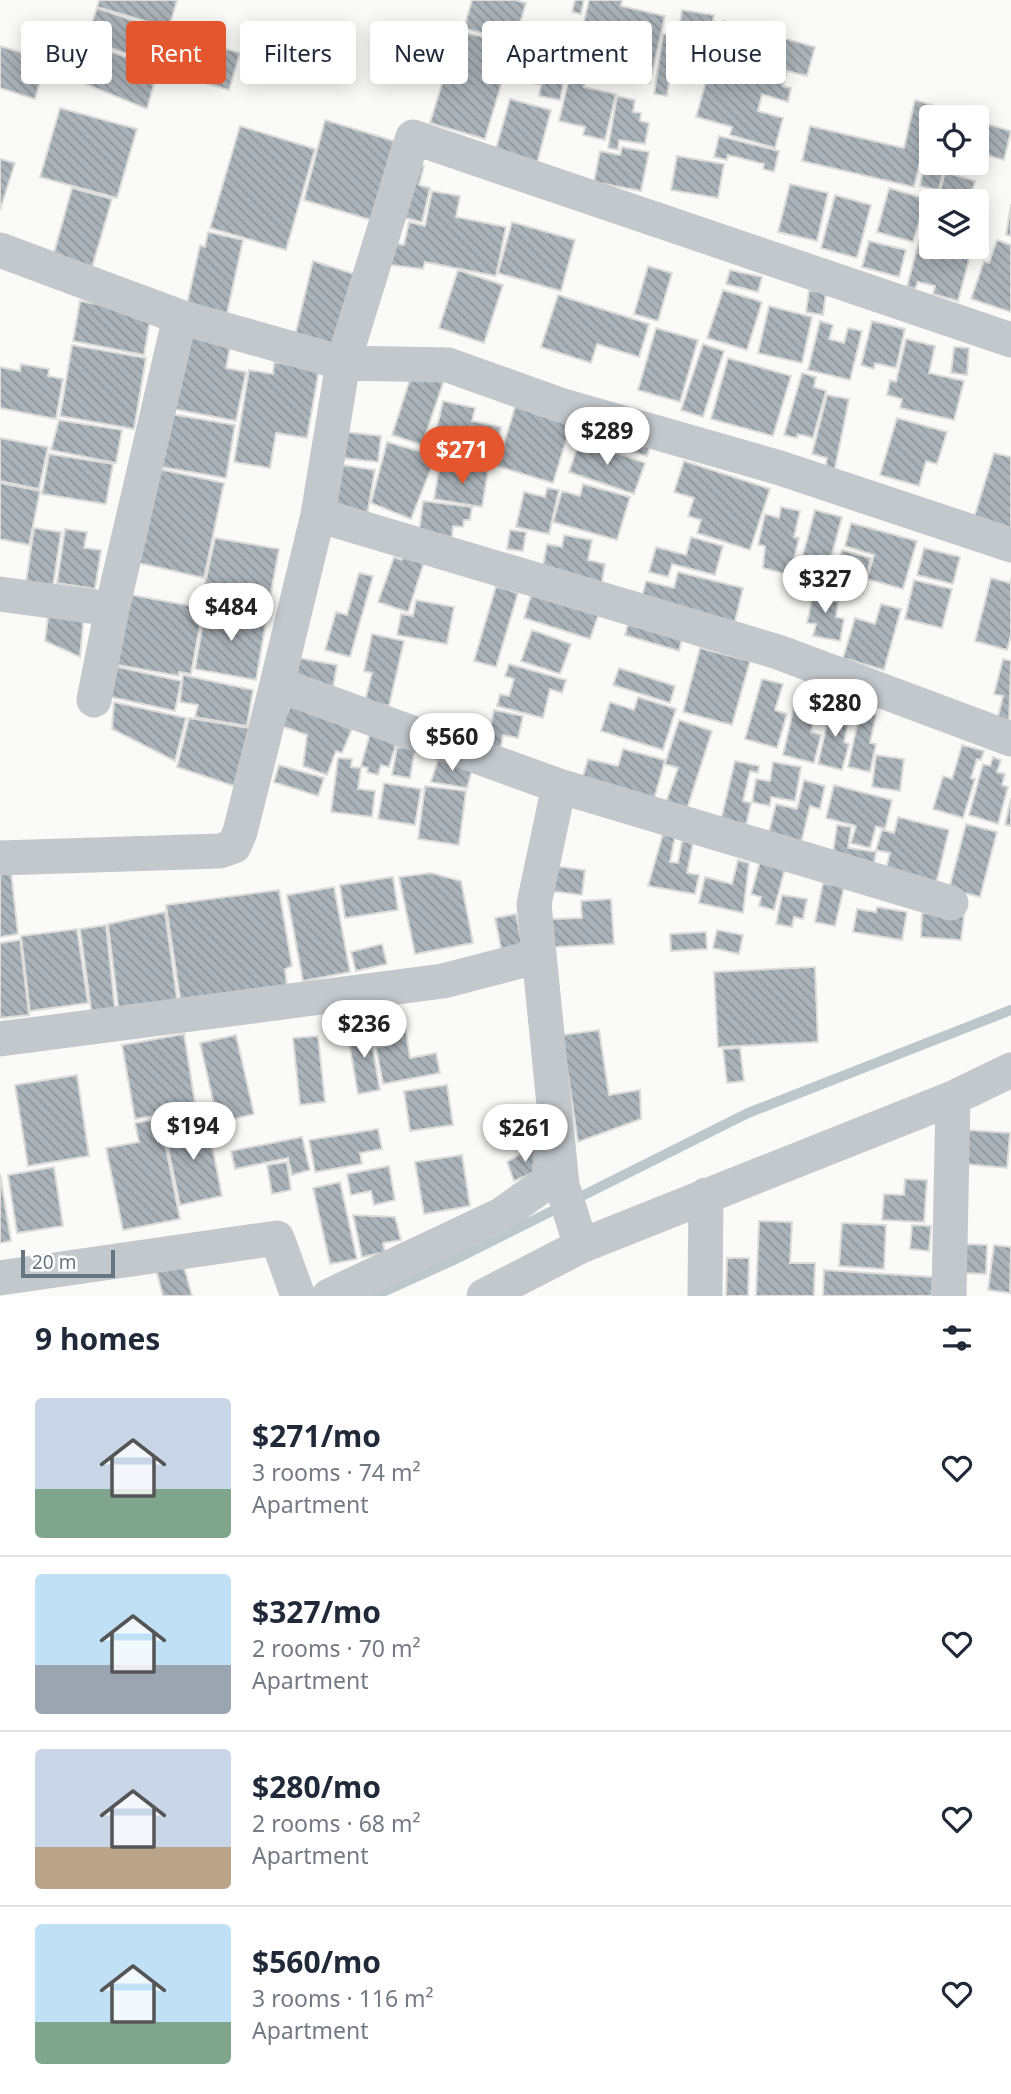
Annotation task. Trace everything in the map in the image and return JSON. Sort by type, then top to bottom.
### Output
[{"type":"street","points":[[0,858],[220,851],[234,846],[240,832],[318,515],[344,363],[413,137],[1011,340]]},
{"type":"street","points":[[0,250],[180,317],[344,363],[448,365],[560,405],[779,468],[1011,545]]},
{"type":"street","points":[[94,699],[180,317]]},
{"type":"street","points":[[318,515],[778,652],[1011,739]]},
{"type":"street","points":[[0,594],[113,609]]},
{"type":"street","points":[[277,684],[559,786],[951,903]]},
{"type":"street","points":[[559,786],[544,867],[534,904],[562,1185],[581,1246]]},
{"type":"street","points":[[0,1039],[443,981],[539,957]]},
{"type":"street","points":[[484,1296],[581,1246],[953,1098],[1011,1070]]},
{"type":"street","points":[[949,1296],[953,1098]]},
{"type":"street","points":[[329,1296],[501,1215],[549,1181],[554,1104]]},
{"type":"street","points":[[705,1296],[706,1195]]},
{"type":"street","points":[[0,1278],[277,1238],[298,1296]]},
{"type":"building","points":[[99,0],[177,0],[171,21],[145,21],[97,7]]},
{"type":"building","points":[[472,0],[515,0],[526,3],[521,21],[482,21],[482,33],[468,29],[466,21]]},
{"type":"building","points":[[575,0],[584,0],[581,14],[572,12]]},
{"type":"building","points":[[589,0],[622,0],[621,6],[665,16],[652,74],[652,21],[584,21]]},
{"type":"building","points":[[97,8],[135,21],[126,21],[126,53],[112,49],[112,21],[93,21]]},
{"type":"building","points":[[682,10],[714,15],[713,21],[680,21]]},
{"type":"building","points":[[468,33],[482,37],[482,84],[501,84],[485,139],[430,123],[442,84],[468,84]]},
{"type":"building","points":[[663,34],[666,35],[666,84],[669,84],[667,96],[654,94]]},
{"type":"building","points":[[786,39],[815,47],[807,76],[787,71],[786,75]]},
{"type":"building","points":[[0,46],[21,52],[21,84],[39,84],[35,99],[0,88]]},
{"type":"building","points":[[226,49],[240,53],[229,90],[208,84],[226,84]]},
{"type":"building","points":[[112,52],[126,57],[126,84],[154,84],[147,109],[85,84],[112,84]]},
{"type":"building","points":[[536,84],[563,84],[560,100],[539,96],[541,85]]},
{"type":"building","points":[[568,84],[585,84],[584,87],[616,94],[605,140],[583,135],[585,127],[559,121]]},
{"type":"building","points":[[705,84],[784,84],[791,88],[788,102],[762,94],[758,111],[783,118],[775,148],[730,135],[732,127],[696,117]]},
{"type":"building","points":[[617,96],[635,100],[633,112],[641,113],[640,121],[649,123],[645,144],[619,140],[618,150],[608,148]]},
{"type":"building","points":[[510,99],[551,110],[537,163],[495,152]]},
{"type":"building","points":[[915,100],[933,105],[919,105],[919,165],[914,187],[802,161],[810,126],[904,148]]},
{"type":"building","points":[[60,108],[137,129],[117,198],[40,177]]},
{"type":"building","points":[[325,120],[394,141],[371,220],[304,200]]},
{"type":"building","points":[[989,125],[1011,131],[1004,160],[989,156]]},
{"type":"building","points":[[240,126],[315,149],[286,250],[210,228]]},
{"type":"building","points":[[719,136],[779,151],[774,172],[763,169],[764,164],[728,155],[727,160],[714,157]]},
{"type":"building","points":[[622,147],[649,152],[641,191],[594,182],[600,151],[620,155]]},
{"type":"building","points":[[677,156],[724,164],[718,198],[671,190]]},
{"type":"building","points":[[0,159],[15,163],[0,210]]},
{"type":"building","points":[[414,164],[424,166],[419,185],[430,188],[422,222],[401,217]]},
{"type":"building","points":[[922,175],[942,175],[939,189],[920,186]]},
{"type":"building","points":[[944,175],[975,181],[973,189],[941,189]]},
{"type":"building","points":[[790,184],[828,193],[817,241],[778,232]]},
{"type":"building","points":[[72,188],[112,199],[91,271],[52,260]]},
{"type":"building","points":[[889,188],[919,197],[919,222],[913,242],[877,232]]},
{"type":"building","points":[[432,191],[460,196],[456,217],[506,227],[496,276],[425,262],[423,269],[390,265],[394,243],[404,245],[409,222],[425,226]]},
{"type":"building","points":[[835,195],[871,205],[857,258],[821,248]]},
{"type":"building","points":[[1011,204],[1011,236],[1006,235]]},
{"type":"building","points":[[512,222],[575,240],[561,291],[498,273]]},
{"type":"building","points":[[208,232],[243,240],[226,318],[186,309],[200,245],[205,247]]},
{"type":"building","points":[[997,240],[1011,245],[1011,312],[971,299],[984,261],[989,263]]},
{"type":"building","points":[[869,241],[906,250],[899,277],[862,267]]},
{"type":"building","points":[[919,241],[919,259],[969,259],[958,301],[933,294],[935,286],[918,282],[915,289],[907,287]]},
{"type":"building","points":[[313,261],[357,275],[336,352],[294,340]]},
{"type":"building","points":[[648,266],[672,273],[658,321],[634,314]]},
{"type":"building","points":[[458,270],[503,285],[484,343],[439,328]]},
{"type":"building","points":[[730,270],[762,277],[758,292],[726,284]]},
{"type":"building","points":[[723,290],[762,302],[747,350],[707,338]]},
{"type":"building","points":[[809,290],[826,293],[823,315],[806,312]]},
{"type":"building","points":[[558,295],[649,324],[639,357],[597,344],[591,363],[541,347]]},
{"type":"building","points":[[80,301],[151,314],[144,355],[73,341]]},
{"type":"building","points":[[769,306],[812,317],[802,363],[758,353]]},
{"type":"building","points":[[820,321],[833,325],[829,339],[844,343],[848,328],[862,331],[850,380],[808,370]]},
{"type":"building","points":[[872,321],[905,329],[896,368],[875,363],[874,369],[861,365]]},
{"type":"building","points":[[656,328],[698,340],[680,402],[638,390]]},
{"type":"building","points":[[183,333],[231,342],[226,368],[246,372],[236,421],[169,408]]},
{"type":"building","points":[[906,339],[935,346],[929,373],[964,381],[954,420],[900,408],[902,399],[887,395],[890,380],[896,382]]},
{"type":"building","points":[[703,344],[724,351],[703,417],[681,410]]},
{"type":"building","points":[[72,345],[146,358],[134,429],[60,416]]},
{"type":"building","points":[[954,347],[969,348],[967,375],[951,373]]},
{"type":"building","points":[[728,358],[791,376],[773,436],[711,419]]},
{"type":"building","points":[[274,362],[319,370],[307,438],[276,433],[270,468],[234,462],[249,370],[273,374]]},
{"type":"building","points":[[21,364],[49,369],[48,376],[63,379],[56,419],[0,408],[0,367],[20,371]]},
{"type":"building","points":[[413,370],[444,380],[422,445],[392,435]]},
{"type":"building","points":[[802,373],[816,377],[814,387],[826,391],[813,438],[798,434],[797,438],[784,435]]},
{"type":"building","points":[[827,395],[849,399],[834,473],[825,470],[827,458],[812,454]]},
{"type":"building","points":[[443,401],[475,408],[472,421],[501,427],[492,467],[444,457],[446,448],[433,445]]},
{"type":"building","points":[[516,404],[572,421],[553,483],[497,466]]},
{"type":"building","points":[[165,413],[235,425],[226,478],[156,466]]},
{"type":"building","points":[[897,418],[947,432],[937,464],[926,461],[919,486],[880,475]]},
{"type":"building","points":[[585,419],[652,440],[647,456],[580,436]]},
{"type":"building","points":[[59,420],[122,430],[116,463],[51,450]]},
{"type":"building","points":[[345,432],[381,436],[378,462],[342,458]]},
{"type":"building","points":[[0,438],[48,447],[39,489],[0,481]]},
{"type":"building","points":[[580,440],[645,463],[634,494],[569,472]]},
{"type":"building","points":[[387,442],[436,456],[411,519],[371,503]]},
{"type":"building","points":[[994,453],[1011,457],[1011,532],[973,521]]},
{"type":"building","points":[[49,454],[113,464],[106,504],[42,494]]},
{"type":"building","points":[[684,461],[770,489],[750,550],[697,533],[701,520],[688,516],[694,498],[674,492]]},
{"type":"building","points":[[343,465],[375,470],[366,521],[334,515]]},
{"type":"building","points":[[459,466],[488,471],[482,507],[434,499],[439,469],[459,472]]},
{"type":"building","points":[[154,468],[224,483],[204,578],[135,562]]},
{"type":"building","points":[[0,483],[40,491],[29,545],[0,539]]},
{"type":"building","points":[[583,484],[630,497],[617,540],[553,522],[562,491],[580,496]]},
{"type":"building","points":[[547,488],[559,490],[549,534],[516,527],[524,492],[545,497]]},
{"type":"building","points":[[423,501],[472,507],[470,520],[464,520],[463,527],[453,526],[452,537],[419,533]]},
{"type":"building","points":[[781,507],[800,511],[794,537],[799,538],[790,575],[763,568],[765,546],[758,545],[765,514],[779,518]]},
{"type":"building","points":[[815,510],[842,517],[828,569],[801,562]]},
{"type":"building","points":[[851,523],[917,541],[903,589],[867,579],[874,555],[845,546]]},
{"type":"building","points":[[34,528],[61,532],[53,586],[26,582]]},
{"type":"building","points":[[65,529],[87,532],[84,548],[101,550],[95,589],[57,583]]},
{"type":"building","points":[[510,530],[526,532],[523,551],[507,549]]},
{"type":"building","points":[[564,535],[592,540],[588,560],[605,564],[601,587],[541,576],[547,544],[562,547]]},
{"type":"building","points":[[691,537],[723,546],[715,575],[672,564],[668,577],[649,572],[656,547],[686,555]]},
{"type":"building","points":[[215,538],[279,549],[267,614],[201,602]]},
{"type":"building","points":[[407,547],[427,553],[408,612],[378,602],[394,557],[402,560]]},
{"type":"building","points":[[924,548],[960,557],[953,584],[917,575]]},
{"type":"building","points":[[842,550],[871,558],[862,593],[832,585]]},
{"type":"building","points":[[678,572],[743,588],[733,630],[640,606],[646,581],[674,588]]},
{"type":"building","points":[[359,573],[373,576],[350,657],[325,650],[336,612],[347,615]]},
{"type":"building","points":[[991,578],[1010,583],[1011,578],[1011,635],[1007,650],[975,641]]},
{"type":"building","points":[[914,580],[952,589],[942,628],[905,619]]},
{"type":"building","points":[[496,586],[518,593],[496,667],[474,661]]},
{"type":"building","points":[[814,588],[836,592],[836,617],[844,619],[840,641],[813,636],[816,624],[807,623]]},
{"type":"building","points":[[533,589],[600,610],[590,639],[524,618]]},
{"type":"building","points":[[126,594],[203,608],[191,674],[179,672],[179,676],[113,664]]},
{"type":"building","points":[[416,600],[454,607],[447,644],[397,635],[401,614],[413,616]]},
{"type":"building","points":[[881,604],[901,609],[884,670],[843,658],[855,618],[875,624]]},
{"type":"building","points":[[206,606],[267,616],[256,680],[195,669]]},
{"type":"building","points":[[49,609],[84,614],[80,657],[45,641]]},
{"type":"building","points":[[630,616],[684,632],[679,651],[625,635]]},
{"type":"building","points":[[532,630],[571,644],[560,674],[521,661]]},
{"type":"building","points":[[372,634],[404,641],[389,706],[365,701],[372,673],[364,671]]},
{"type":"building","points":[[700,648],[750,661],[732,725],[683,712]]},
{"type":"building","points":[[299,658],[337,665],[333,688],[295,682]]},
{"type":"building","points":[[1003,659],[1011,661],[1009,725],[997,721],[1003,696],[994,694]]},
{"type":"building","points":[[509,664],[566,680],[562,693],[550,689],[543,718],[497,706],[500,694],[509,696],[514,679],[505,676]]},
{"type":"building","points":[[109,665],[181,681],[175,711],[102,695]]},
{"type":"building","points":[[619,668],[675,686],[670,703],[613,685]]},
{"type":"building","points":[[183,675],[253,690],[247,726],[195,717],[198,705],[180,702]]},
{"type":"building","points":[[762,679],[783,684],[775,710],[787,714],[777,748],[745,739]]},
{"type":"building","points":[[798,690],[809,693],[807,702],[818,705],[811,732],[821,735],[814,763],[783,755]]},
{"type":"building","points":[[638,697],[676,709],[663,750],[601,731],[610,702],[634,710]]},
{"type":"building","points":[[114,702],[186,718],[175,761],[112,729]]},
{"type":"building","points":[[290,706],[352,729],[342,753],[336,751],[327,775],[303,766],[307,735],[282,726]]},
{"type":"building","points":[[831,706],[851,710],[844,742],[849,744],[842,770],[818,764]]},
{"type":"building","points":[[494,710],[523,716],[518,738],[503,735],[501,747],[487,745]]},
{"type":"building","points":[[860,712],[876,715],[870,743],[876,744],[870,772],[848,767]]},
{"type":"building","points":[[189,718],[249,728],[234,786],[177,767]]},
{"type":"building","points":[[679,720],[712,731],[685,815],[664,808],[678,768],[665,764]]},
{"type":"building","points":[[370,733],[397,741],[389,767],[381,765],[378,775],[367,772],[368,768],[361,766]]},
{"type":"building","points":[[962,745],[984,751],[981,760],[977,759],[971,778],[975,779],[963,818],[933,809],[943,776],[952,779]]},
{"type":"building","points":[[397,747],[415,749],[410,778],[392,775]]},
{"type":"building","points":[[623,749],[665,760],[653,803],[581,783],[588,759],[618,766]]},
{"type":"building","points":[[876,755],[904,759],[900,791],[872,787]]},
{"type":"building","points":[[439,756],[473,766],[467,788],[431,782]]},
{"type":"building","points":[[993,757],[1001,760],[997,772],[1005,774],[1002,785],[1008,787],[998,824],[969,815],[983,764],[990,766]]},
{"type":"building","points":[[338,758],[352,759],[351,767],[361,768],[358,789],[375,791],[372,817],[331,812]]},
{"type":"building","points":[[735,761],[759,766],[758,773],[750,771],[743,801],[751,803],[745,830],[720,824]]},
{"type":"building","points":[[773,762],[801,767],[795,801],[771,797],[770,806],[752,802],[756,779],[770,781]]},
{"type":"building","points":[[279,765],[324,778],[318,796],[274,782]]},
{"type":"building","points":[[804,780],[825,786],[820,809],[810,806],[801,843],[768,836],[776,804],[797,809]]},
{"type":"building","points":[[384,783],[421,789],[415,825],[378,819]]},
{"type":"building","points":[[834,785],[892,800],[885,829],[876,826],[870,848],[851,843],[856,826],[826,818]]},
{"type":"building","points":[[425,786],[466,791],[459,845],[418,839]]},
{"type":"building","points":[[1011,798],[1011,826],[1005,825]]},
{"type":"building","points":[[898,817],[949,830],[935,888],[884,876],[890,853],[876,850],[882,830],[894,833]]},
{"type":"building","points":[[966,824],[997,832],[980,897],[949,889]]},
{"type":"building","points":[[837,825],[851,827],[848,848],[876,852],[874,865],[832,860]]},
{"type":"building","points":[[663,834],[675,836],[670,862],[678,863],[682,841],[693,843],[687,873],[699,875],[695,894],[648,886]]},
{"type":"building","points":[[762,854],[787,861],[774,910],[759,906],[761,897],[751,894]]},
{"type":"building","points":[[738,860],[749,863],[743,913],[699,903],[705,877],[732,884]]},
{"type":"building","points":[[10,863],[18,934],[0,937],[0,864]]},
{"type":"building","points":[[553,866],[585,870],[582,895],[550,891]]},
{"type":"building","points":[[431,873],[461,881],[473,943],[415,954],[399,877]]},
{"type":"building","points":[[393,877],[398,910],[345,918],[340,885]]},
{"type":"building","points":[[823,883],[844,887],[835,926],[815,922]]},
{"type":"building","points":[[334,887],[350,972],[303,981],[287,895]]},
{"type":"building","points":[[279,890],[292,966],[285,969],[287,986],[181,1004],[166,905]]},
{"type":"building","points":[[782,895],[807,899],[803,919],[794,917],[792,927],[776,924]]},
{"type":"building","points":[[611,899],[614,944],[553,947],[552,919],[582,918],[581,901]]},
{"type":"building","points":[[877,907],[907,912],[902,940],[853,932],[857,909],[876,912]]},
{"type":"building","points":[[165,912],[178,1006],[119,1013],[108,924]]},
{"type":"building","points":[[922,913],[964,916],[961,940],[921,937]]},
{"type":"building","points":[[516,914],[523,949],[502,953],[495,918]]},
{"type":"building","points":[[106,925],[115,1010],[92,1016],[80,929]]},
{"type":"building","points":[[77,929],[88,1003],[30,1011],[21,936]]},
{"type":"building","points":[[717,930],[743,935],[739,954],[713,948]]},
{"type":"building","points":[[706,932],[707,949],[671,951],[670,934]]},
{"type":"building","points":[[20,940],[29,1015],[0,1018],[0,943]]},
{"type":"building","points":[[382,944],[387,964],[356,971],[351,952]]},
{"type":"building","points":[[815,967],[818,1042],[718,1047],[714,972]]},
{"type":"building","points":[[405,1026],[410,1058],[436,1053],[440,1073],[383,1084],[376,1047],[391,1045],[388,1029]]},
{"type":"building","points":[[369,1027],[380,1090],[358,1094],[347,1031]]},
{"type":"building","points":[[599,1030],[609,1095],[640,1090],[641,1119],[578,1142],[562,1035]]},
{"type":"building","points":[[184,1034],[196,1109],[135,1119],[122,1045]]},
{"type":"building","points":[[236,1035],[254,1114],[218,1123],[200,1043]]},
{"type":"building","points":[[318,1036],[325,1102],[300,1105],[293,1038]]},
{"type":"building","points":[[740,1048],[744,1081],[727,1083],[723,1049]]},
{"type":"building","points":[[77,1075],[89,1156],[28,1166],[15,1085]]},
{"type":"building","points":[[447,1085],[453,1125],[410,1131],[404,1091]]},
{"type":"building","points":[[160,1118],[180,1219],[123,1230],[106,1148],[139,1142],[135,1123]]},
{"type":"building","points":[[207,1120],[222,1196],[180,1205],[164,1129]]},
{"type":"building","points":[[378,1129],[382,1149],[360,1153],[362,1164],[315,1172],[309,1140]]},
{"type":"building","points":[[967,1130],[1010,1133],[1007,1168],[965,1164]]},
{"type":"building","points":[[302,1137],[310,1170],[292,1175],[288,1158],[235,1169],[231,1151]]},
{"type":"building","points":[[537,1144],[542,1169],[514,1181],[507,1162]]},
{"type":"building","points":[[462,1155],[470,1206],[424,1214],[415,1162]]},
{"type":"building","points":[[287,1162],[291,1190],[272,1194],[267,1165]]},
{"type":"building","points":[[389,1166],[395,1200],[374,1205],[371,1191],[351,1195],[347,1174]]},
{"type":"building","points":[[54,1167],[63,1226],[17,1233],[8,1175]]},
{"type":"building","points":[[0,1174],[11,1241],[0,1243]]},
{"type":"building","points":[[905,1179],[927,1180],[924,1222],[882,1220],[884,1194],[904,1195]]},
{"type":"building","points":[[340,1182],[357,1259],[330,1264],[313,1188]]},
{"type":"building","points":[[353,1215],[395,1217],[401,1240],[383,1243],[385,1252],[362,1257]]},
{"type":"building","points":[[759,1221],[792,1222],[790,1263],[815,1263],[814,1296],[756,1296]]},
{"type":"building","points":[[842,1223],[886,1225],[884,1269],[839,1266]]},
{"type":"building","points":[[912,1225],[931,1226],[929,1251],[910,1249]]},
{"type":"building","points":[[965,1244],[987,1245],[986,1274],[964,1273]]},
{"type":"building","points":[[994,1245],[1011,1247],[1010,1293],[988,1290]]},
{"type":"building","points":[[727,1258],[749,1258],[748,1296],[726,1296]]},
{"type":"building","points":[[183,1263],[192,1296],[163,1296],[156,1270]]},
{"type":"building","points":[[824,1270],[933,1277],[932,1296],[823,1296]]},
{"type":"waterway","points":[[374,1296],[456,1259],[748,1113],[1011,1010]]}]
